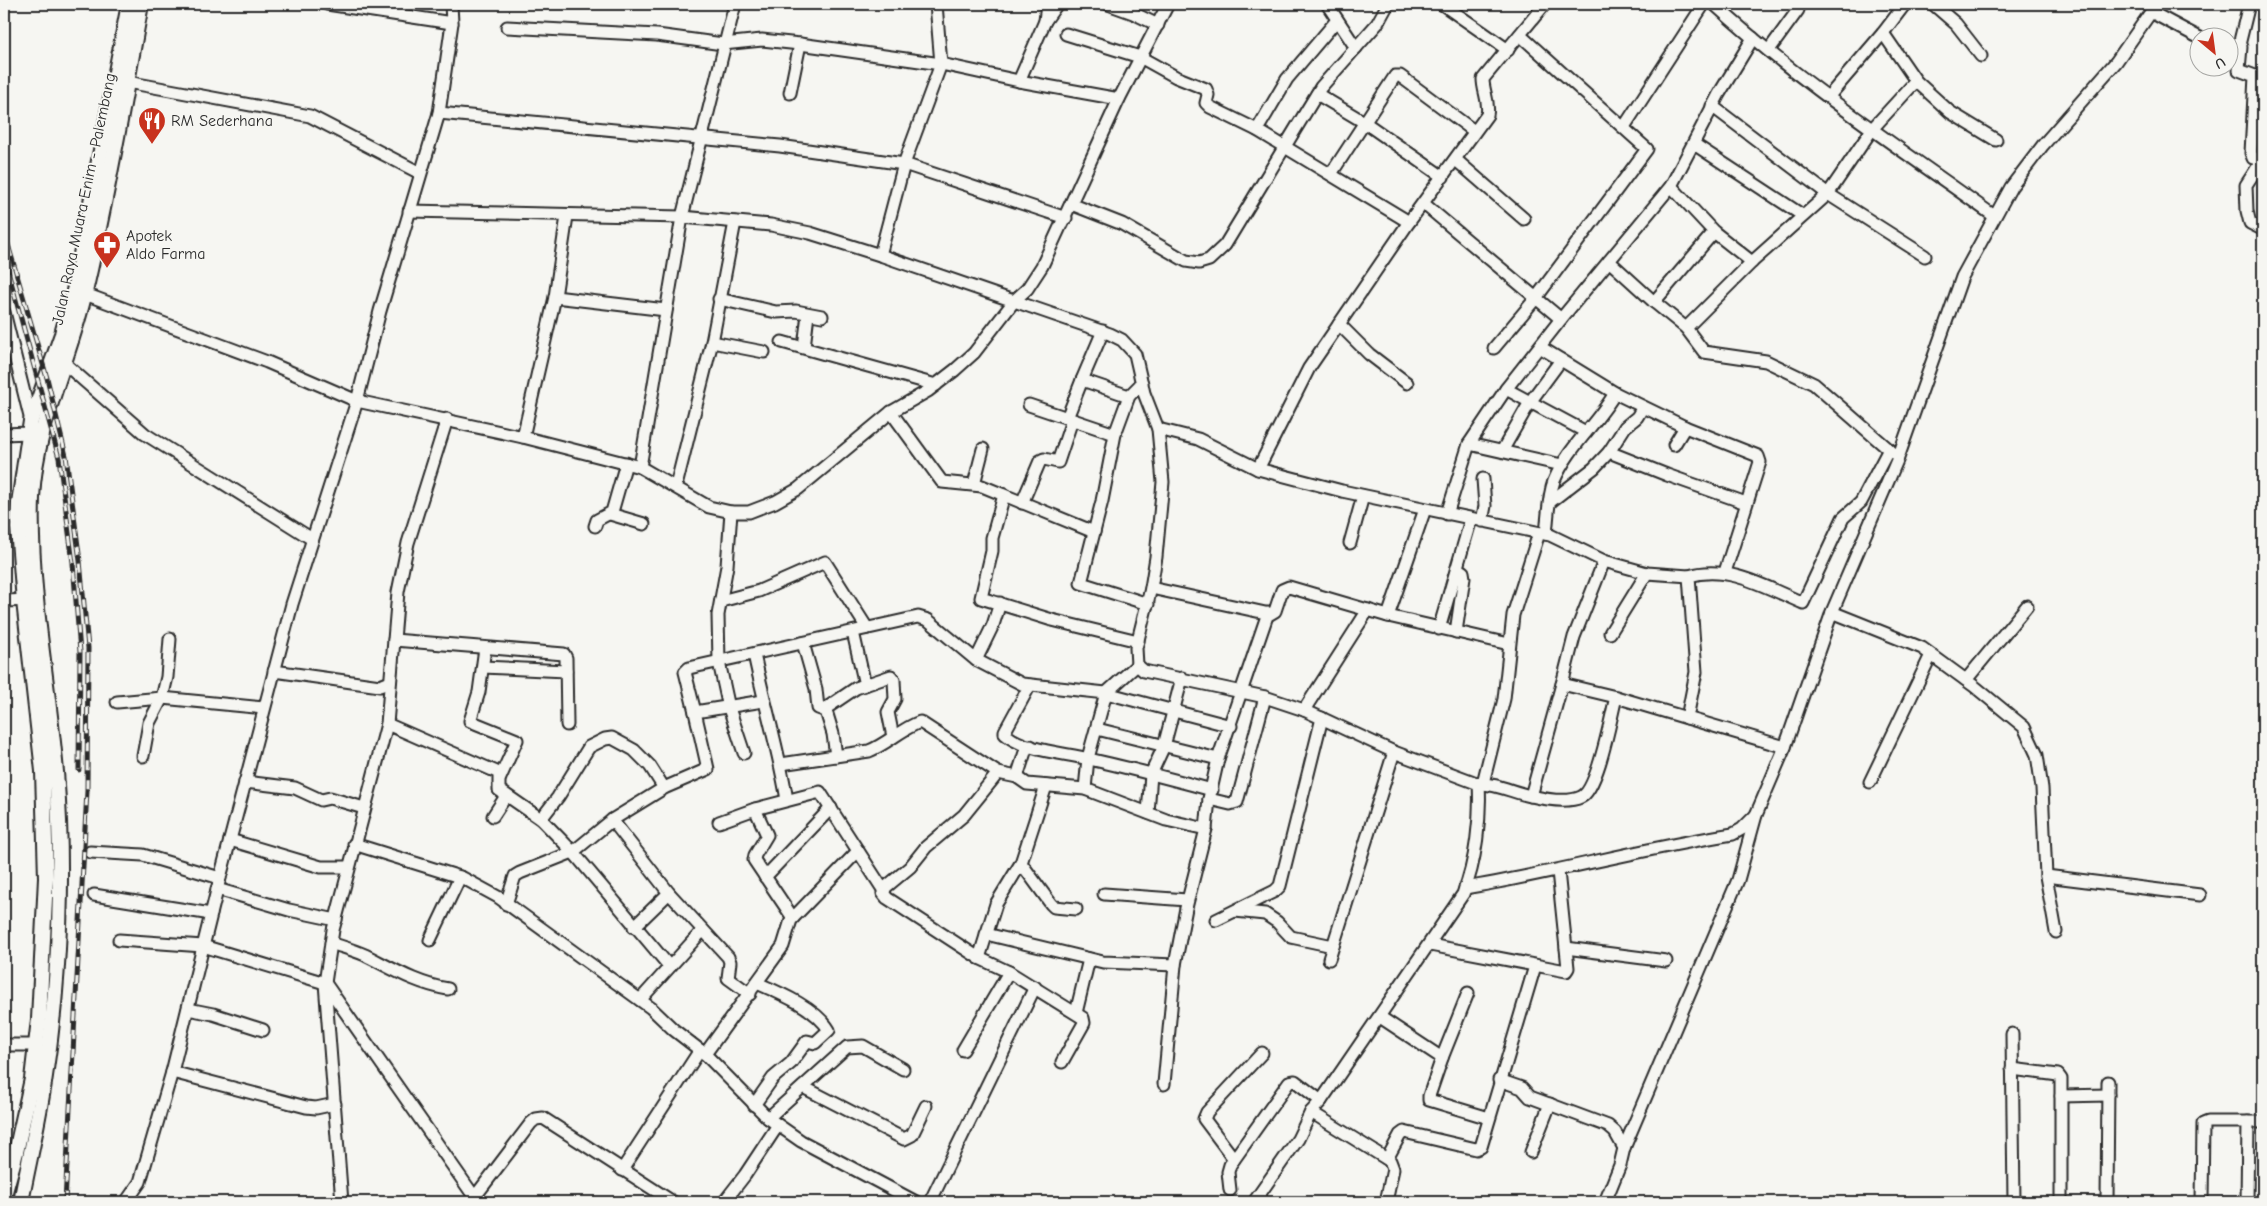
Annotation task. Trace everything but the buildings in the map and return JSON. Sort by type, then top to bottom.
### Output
[{"type":"main road","name":"Jalan Raya Muara Enim - Palembang","points":[[21,1202],[45,1078],[52,1021],[58,932],[60,849],[56,771],[30,600],[19,512],[30,427],[74,291],[129,4]]},
{"type":"main road","name":"Jalan Raya Muara Enim - Palembang","points":[[4,1195],[5,1180],[16,1152],[32,1078],[36,1045],[43,932],[45,848],[43,771],[30,600],[34,478],[46,418],[85,294],[141,4]]},
{"type":"main road","points":[[45,848],[60,849]]},
{"type":"main road","points":[[43,932],[58,932]]},
{"type":"street","points":[[334,4],[452,23]]},
{"type":"street","points":[[126,1202],[140,1182],[172,1072],[218,883],[274,670],[312,539],[356,401],[409,211],[439,113],[452,23],[451,4]]},
{"type":"street","points":[[640,467],[682,217],[723,44],[735,4]]},
{"type":"street","points":[[880,255],[904,164],[941,64],[936,4]]},
{"type":"street","points":[[1045,21],[1047,4]]},
{"type":"street","points":[[1019,81],[1045,21],[1057,4]]},
{"type":"street","points":[[1108,4],[1158,25]]},
{"type":"street","points":[[85,294],[267,362],[356,401],[438,420],[447,419],[640,467],[676,486],[709,507],[732,512],[760,509],[798,489],[891,412],[936,385],[974,353],[1015,300],[1027,289],[1042,266],[1066,218],[1119,98],[1168,4]]},
{"type":"street","points":[[1327,4],[1356,48]]},
{"type":"street","points":[[1071,204],[1117,222],[1186,261],[1204,261],[1219,253],[1317,94],[1377,24],[1388,4]]},
{"type":"street","points":[[1442,4],[1508,50]]},
{"type":"street","points":[[1258,468],[1309,368],[1409,222],[1424,204],[1487,115],[1489,107],[1484,91],[1483,79],[1545,4]]},
{"type":"street","points":[[1624,127],[1704,4]]},
{"type":"street","points":[[1714,4],[1753,38],[1829,96],[1994,216]]},
{"type":"street","points":[[1933,4],[1956,24],[1981,56]]},
{"type":"street","points":[[2240,30],[2250,4]]},
{"type":"street","points":[[1829,96],[1883,33],[1899,6]]},
{"type":"street","points":[[1605,1202],[1620,1165],[1624,1148],[1738,880],[1756,815],[1784,747],[1832,612],[1898,458],[1962,277],[2011,187],[2043,145],[2116,62],[2153,8],[2190,32]]},
{"type":"street","points":[[1769,50],[1798,10]]},
{"type":"street","points":[[1257,130],[1286,78],[1337,20]]},
{"type":"street","points":[[507,27],[657,35],[723,44],[762,40],[800,44],[941,64],[1019,81],[1119,98]]},
{"type":"street","points":[[1883,33],[1916,81],[1950,112],[1996,140]]},
{"type":"street","points":[[1066,34],[1140,57],[1206,89],[1208,95],[1206,105],[1257,130],[1409,222]]},
{"type":"street","points":[[1494,348],[1536,298],[1647,153],[1646,147],[1520,35]]},
{"type":"street","points":[[1447,514],[1468,444],[1506,390],[1561,319],[1671,186],[1712,106],[1753,38]]},
{"type":"street","points":[[790,93],[800,44]]},
{"type":"street","points":[[2240,70],[2253,73],[2256,77],[2251,154],[2253,158],[2263,159],[2246,185],[2247,211],[2250,222],[2263,228]]},
{"type":"street","points":[[1331,174],[1364,122],[1398,75],[1474,131]]},
{"type":"street","points":[[1686,328],[1752,262],[1802,215],[1828,194],[1873,128],[1916,81]]},
{"type":"street","points":[[127,82],[310,116],[420,173]]},
{"type":"street","points":[[1317,94],[1364,122],[1443,177]]},
{"type":"street","points":[[1712,106],[1828,194],[1925,256]]},
{"type":"street","points":[[439,113],[780,146],[904,164],[1066,218]]},
{"type":"street","points":[[1694,144],[1802,215]]},
{"type":"street","points":[[1456,160],[1524,219]]},
{"type":"street","points":[[1671,186],[1714,232],[1752,262]]},
{"type":"street","points":[[1424,204],[1561,319]]},
{"type":"street","points":[[409,211],[568,216],[682,217],[771,226],[810,233],[1015,300],[1122,340],[1135,354],[1142,383],[1158,429],[1163,482],[1151,588],[1138,641],[1136,658],[1137,665],[1144,671],[1240,690],[1265,697],[1304,710],[1394,752],[1481,783],[1531,796],[1576,799],[1587,792],[1598,768],[1616,697]]},
{"type":"street","points":[[523,437],[555,297],[568,216]]},
{"type":"street","points":[[676,486],[712,342],[735,222]]},
{"type":"street","points":[[1654,302],[1714,232]]},
{"type":"street","points":[[1609,262],[1686,328],[1704,352],[1766,361],[1814,384],[1898,458]]},
{"type":"street","points":[[555,297],[666,310]]},
{"type":"street","points":[[719,299],[776,312],[796,311],[822,316]]},
{"type":"street","points":[[4,312],[30,427],[4,434]]},
{"type":"street","points":[[804,347],[808,314]]},
{"type":"street","points":[[1339,324],[1369,354],[1407,383]]},
{"type":"street","points":[[1022,503],[1040,461],[1058,462],[1069,419],[1082,380],[1103,332]]},
{"type":"street","points":[[712,342],[764,352]]},
{"type":"street","points":[[782,342],[936,385]]},
{"type":"street","points":[[1540,347],[1643,407],[1684,427],[1758,456],[1760,462],[1725,572]]},
{"type":"street","points":[[1502,451],[1530,402],[1562,360]]},
{"type":"street","points":[[64,363],[144,434],[312,539]]},
{"type":"street","points":[[1082,380],[1129,396]]},
{"type":"street","points":[[1142,383],[1129,396],[1115,434],[1094,532],[1081,581],[1082,585],[1148,604]]},
{"type":"street","points":[[1506,390],[1586,432]]},
{"type":"street","points":[[1254,1202],[1298,1139],[1311,1112],[1321,1101],[1430,945],[1465,888],[1473,856],[1481,783],[1504,699],[1514,609],[1542,534],[1554,482],[1562,465],[1616,393]]},
{"type":"street","points":[[1029,405],[1115,434]]},
{"type":"street","points":[[1550,502],[1594,468],[1609,452],[1625,427],[1637,418],[1643,407]]},
{"type":"street","points":[[891,412],[938,479],[945,483],[974,484],[1094,532]]},
{"type":"street","points":[[342,1202],[335,1104],[327,1034],[325,983],[331,943],[354,844],[387,724],[398,592],[408,543],[447,419]]},
{"type":"street","points":[[1674,445],[1684,427]]},
{"type":"street","points":[[1158,429],[1198,439],[1258,468],[1363,496],[1542,534],[1604,561],[1647,573],[1689,576],[1703,572],[1725,572],[1803,603],[1843,518],[1861,502],[1889,450]]},
{"type":"street","points":[[1468,444],[1562,465]]},
{"type":"street","points":[[974,484],[983,449]]},
{"type":"street","points":[[1609,452],[1746,503]]},
{"type":"street","points":[[610,514],[626,463]]},
{"type":"street","points":[[1439,629],[1457,568],[1476,520],[1485,506],[1483,479]]},
{"type":"street","points":[[1004,495],[992,538],[992,551],[981,598],[1052,620],[1138,641]]},
{"type":"street","points":[[1350,543],[1363,496]]},
{"type":"street","points":[[1388,616],[1425,509]]},
{"type":"street","points":[[732,512],[727,566],[717,627],[719,662],[729,708],[744,753]]},
{"type":"street","points":[[595,526],[600,518],[610,514],[644,524]]},
{"type":"street","points":[[1531,796],[1574,637],[1604,561]]},
{"type":"street","points":[[721,601],[759,591],[825,562],[867,628]]},
{"type":"street","points":[[1456,632],[1464,578],[1463,572],[1457,568]]},
{"type":"street","points":[[1610,634],[1647,573]]},
{"type":"street","points":[[1687,718],[1696,672],[1689,576]]},
{"type":"street","points":[[1151,588],[1268,614],[1275,611],[1282,590],[1289,587],[1388,616],[1509,644]]},
{"type":"street","points":[[4,601],[30,600]]},
{"type":"street","points":[[976,660],[993,625],[1000,603]]},
{"type":"street","points":[[1966,680],[2027,606]]},
{"type":"street","points":[[1304,710],[1368,610]]},
{"type":"street","points":[[1832,612],[1922,648],[2016,718],[2024,728],[2037,755],[2042,788],[2046,876],[2056,932]]},
{"type":"street","points":[[1164,1084],[1175,965],[1187,900],[1206,829],[1218,759],[1231,726],[1240,690],[1268,614]]},
{"type":"street","points":[[506,904],[515,876],[573,852],[612,820],[664,788],[708,769],[685,672],[689,668],[918,617],[924,618],[976,660],[1015,681],[1030,685],[1106,693],[1231,726]]},
{"type":"street","points":[[853,632],[864,685]]},
{"type":"street","points":[[143,756],[150,723],[162,698],[168,677],[170,639]]},
{"type":"street","points":[[394,640],[562,653],[566,658],[567,724]]},
{"type":"street","points":[[803,643],[816,689],[818,708],[825,709],[864,685],[885,676],[893,678],[895,699],[888,712],[894,737]]},
{"type":"street","points":[[485,648],[479,692],[470,722],[517,740],[500,778],[498,789],[541,819],[573,852],[634,927],[669,966]]},
{"type":"street","points":[[754,654],[763,701],[781,764],[787,800]]},
{"type":"street","points":[[1870,782],[1931,655]]},
{"type":"street","points":[[1085,789],[1088,758],[1106,693],[1137,665]]},
{"type":"street","points":[[482,666],[566,671]]},
{"type":"street","points":[[274,670],[380,686],[390,682]]},
{"type":"street","points":[[1148,814],[1150,774],[1164,746],[1182,678]]},
{"type":"street","points":[[1562,684],[1616,697],[1784,747]]},
{"type":"street","points":[[1030,685],[1005,734],[1031,746],[1150,774],[1211,794],[1230,804],[1237,802],[1265,697]]},
{"type":"street","points":[[117,702],[162,698],[264,708]]},
{"type":"street","points":[[695,712],[763,701]]},
{"type":"street","points":[[825,709],[833,734],[836,756]]},
{"type":"street","points":[[1216,920],[1275,891],[1282,880],[1322,718]]},
{"type":"street","points":[[781,764],[869,751],[920,722],[998,773],[1017,777],[1027,784],[1085,789],[1166,820],[1206,829]]},
{"type":"street","points":[[387,724],[498,772],[500,778]]},
{"type":"street","points":[[1097,729],[1218,759]]},
{"type":"street","points":[[541,819],[589,747],[605,739],[612,738],[634,750],[650,766],[664,788]]},
{"type":"street","points":[[1017,777],[1026,749],[1031,746]]},
{"type":"street","points":[[1329,959],[1394,752]]},
{"type":"street","points":[[884,891],[910,866],[926,847],[964,815],[998,773]]},
{"type":"street","points":[[245,782],[295,788],[321,800],[330,798],[364,808]]},
{"type":"street","points":[[979,958],[996,904],[1021,863],[1046,786]]},
{"type":"street","points":[[719,822],[755,809],[820,792],[887,898],[979,958],[1009,972],[1076,1013],[1084,1022],[1062,1062]]},
{"type":"street","points":[[493,816],[506,796]]},
{"type":"street","points":[[765,877],[831,808]]},
{"type":"street","points":[[755,809],[767,834],[754,858],[794,918]]},
{"type":"street","points":[[1465,888],[1558,871],[1658,846],[1733,834],[1742,829],[1756,815]]},
{"type":"street","points":[[612,820],[669,893],[729,958],[728,978],[750,994]]},
{"type":"street","points":[[230,840],[321,867],[349,867]]},
{"type":"street","points":[[354,844],[460,877],[506,904],[640,1000],[703,1052],[768,1118],[801,1142],[916,1202]]},
{"type":"street","points":[[622,1170],[703,1052],[750,994],[783,946],[789,923],[858,851]]},
{"type":"street","points":[[90,852],[142,855],[289,910],[336,920]]},
{"type":"street","points":[[1021,863],[1051,904],[1054,906],[1076,908]]},
{"type":"street","points":[[1430,945],[1566,971],[1568,968],[1558,871]]},
{"type":"street","points":[[2046,876],[2200,895]]},
{"type":"street","points":[[430,940],[460,877]]},
{"type":"street","points":[[634,927],[669,893]]},
{"type":"street","points":[[1104,894],[1187,900]]},
{"type":"street","points":[[94,895],[211,914]]},
{"type":"street","points":[[1234,911],[1265,914],[1277,922],[1291,937],[1333,946]]},
{"type":"street","points":[[640,1000],[703,930]]},
{"type":"street","points":[[986,934],[1112,963],[1175,965]]},
{"type":"street","points":[[119,940],[203,946],[325,983],[476,1200],[536,1118],[543,1118],[673,1202]]},
{"type":"street","points":[[331,943],[364,955],[398,973],[431,986],[448,989]]},
{"type":"street","points":[[1566,948],[1666,961]]},
{"type":"street","points":[[1076,1013],[1089,959]]},
{"type":"street","points":[[1387,1159],[1404,1132],[1480,1148],[1535,966]]},
{"type":"street","points":[[963,1050],[1009,972]]},
{"type":"street","points":[[754,1104],[773,1078],[791,1063],[806,1042],[815,1043],[829,1030],[808,1010],[782,994],[757,983]]},
{"type":"street","points":[[930,1202],[1035,987]]},
{"type":"street","points":[[1468,993],[1429,1096],[1430,1100],[1489,1118]]},
{"type":"street","points":[[188,1009],[213,1014],[263,1030]]},
{"type":"street","points":[[1380,1017],[1442,1058]]},
{"type":"street","points":[[2012,1034],[2014,1202]]},
{"type":"street","points":[[4,1044],[36,1045]]},
{"type":"street","points":[[768,1118],[847,1047],[863,1046],[903,1068]]},
{"type":"street","points":[[1234,1159],[1204,1118],[1207,1112],[1262,1053]]},
{"type":"street","points":[[2012,1069],[2058,1075],[2061,1080],[2061,1202]]},
{"type":"street","points":[[172,1072],[306,1107],[316,1108],[335,1104]]},
{"type":"street","points":[[1500,1080],[1518,1086],[1530,1097],[1608,1126],[1615,1132],[1624,1148]]},
{"type":"street","points":[[1230,1190],[1228,1172],[1234,1159],[1291,1081],[1321,1101]]},
{"type":"street","points":[[2107,1202],[2108,1082]]},
{"type":"street","points":[[803,1087],[904,1139],[912,1135],[926,1106]]},
{"type":"street","points":[[2061,1096],[2108,1095]]},
{"type":"street","points":[[1531,1152],[1550,1104]]},
{"type":"street","points":[[1311,1112],[1387,1159],[1393,1169],[1386,1202]]},
{"type":"street","points":[[2202,1202],[2203,1124],[2208,1122],[2263,1122]]},
{"type":"street","points":[[2248,1122],[2248,1202]]},
{"type":"street","points":[[724,1202],[745,1176],[778,1125]]},
{"type":"street","points":[[5,1180],[24,1186]]},
{"type":"railway","points":[[4,231],[47,378],[66,456],[80,561],[88,648],[87,791],[65,1202]]},
{"type":"railway","points":[[4,256],[59,458],[73,563],[80,652],[79,770]]},
{"type":"place","name":"RM Sederhana","points":[[152,145]]},
{"type":"place","name":"Apotek Aldo Farma","points":[[107,269]]}]
